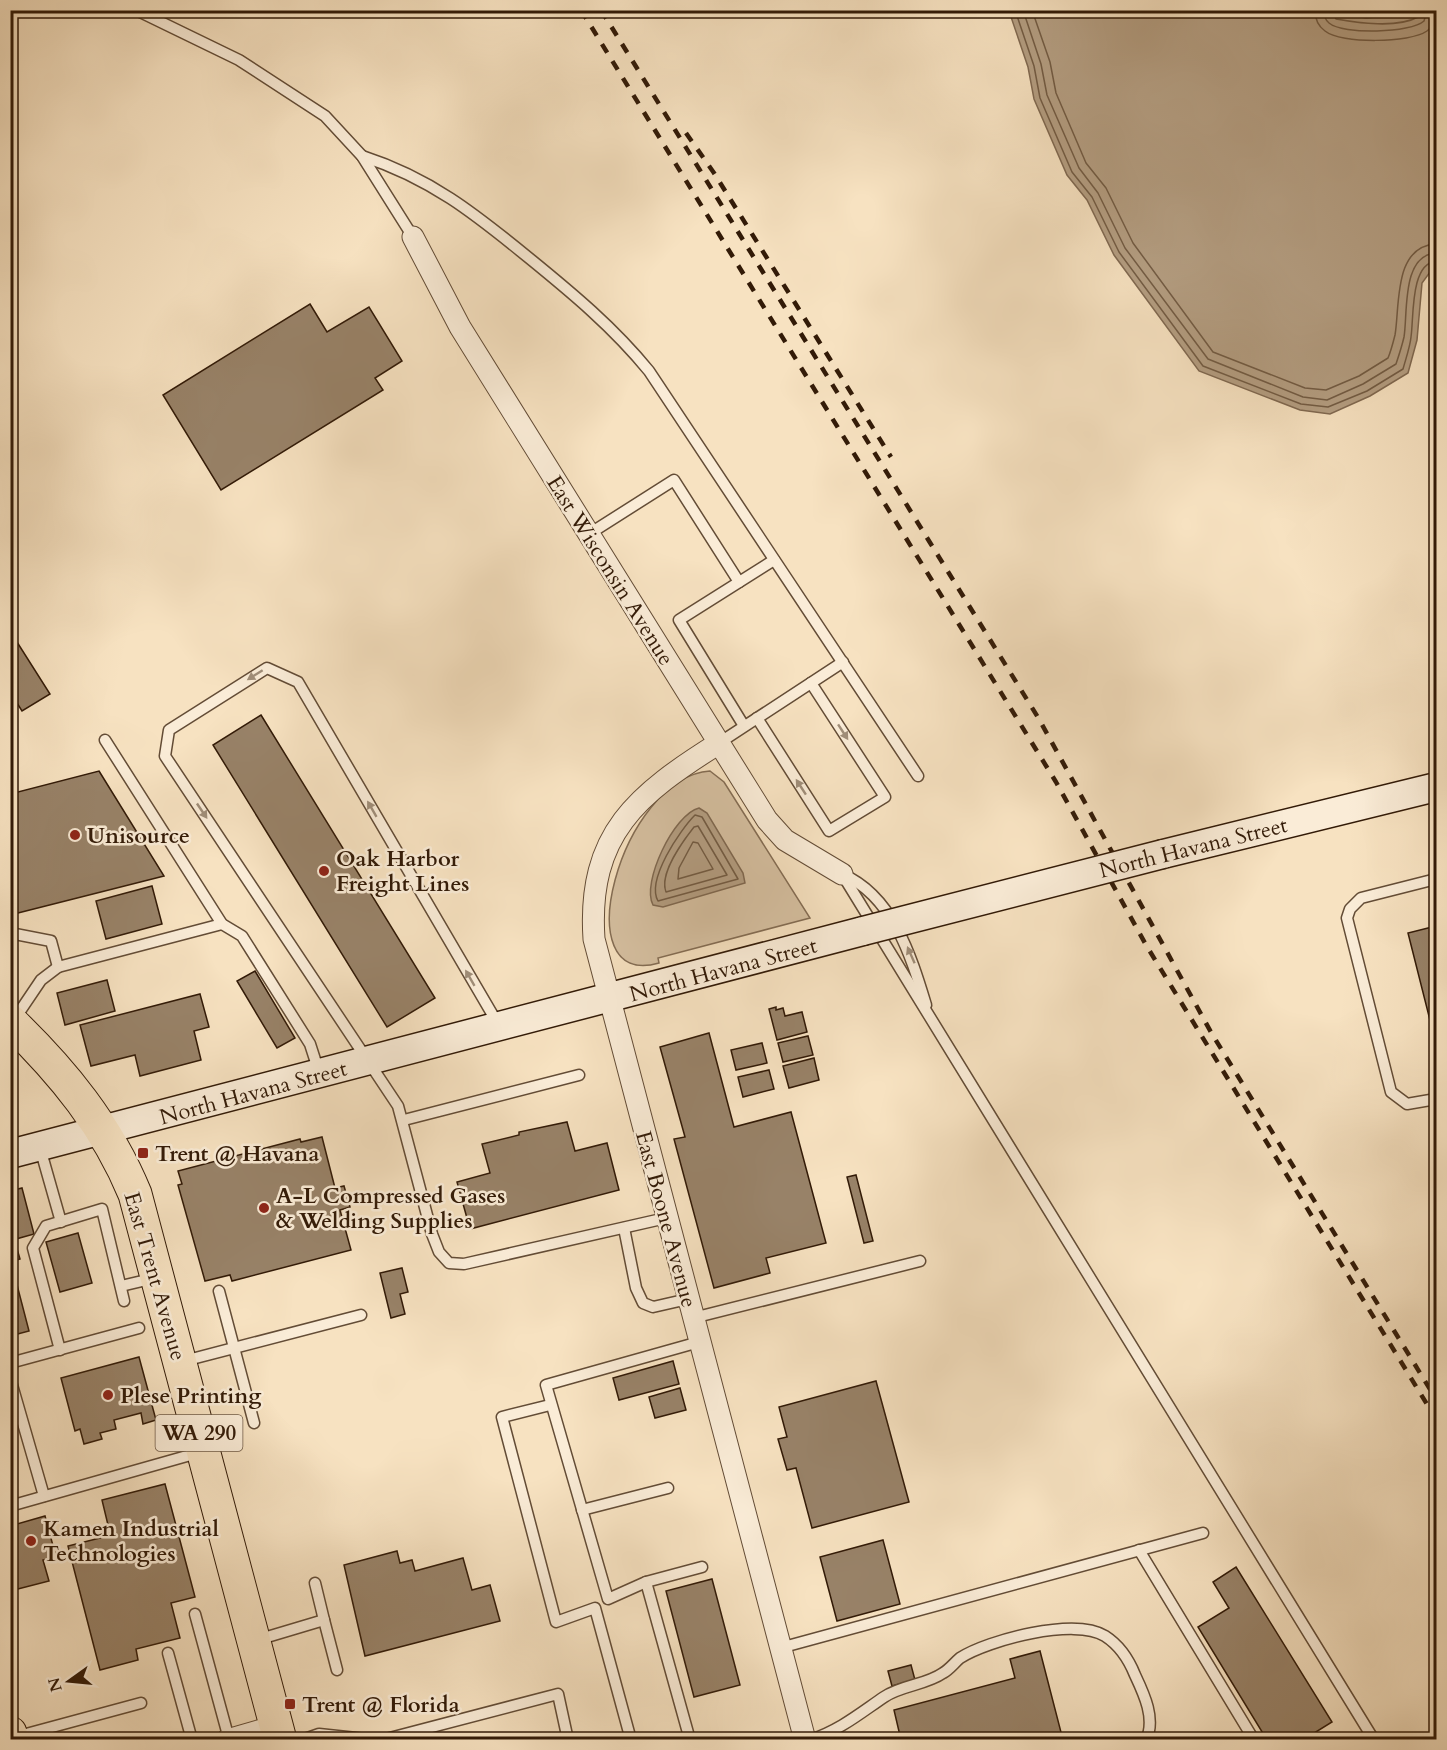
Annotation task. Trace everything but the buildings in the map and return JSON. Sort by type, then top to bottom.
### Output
[{"type":"main road","name":"East Trent Avenue","points":[[11,1022],[63,1074],[104,1131],[135,1194],[254,1641],[286,1735]]},
{"type":"street","name":"East Wisconsin Avenue","points":[[413,237],[460,327],[719,743],[777,832],[794,846],[842,874]]},
{"type":"street","name":"East Boone Avenue","points":[[719,743],[646,793],[627,815],[605,853],[598,874],[593,920],[596,950],[608,999],[805,1740]]},
{"type":"street","name":"North Havana Street","points":[[10,1154],[371,1062],[863,931],[1437,787]]},
{"type":"street","points":[[228,1739],[286,1735]]},
{"type":"lane","points":[[136,10],[239,60],[297,96],[335,124],[362,156],[413,237]]},
{"type":"lane","points":[[362,156],[414,175],[463,204],[586,304],[620,335],[649,370],[918,776]]},
{"type":"lane","points":[[589,534],[674,480],[739,582]]},
{"type":"lane","points":[[744,726],[679,620],[774,560]]},
{"type":"lane","points":[[719,743],[843,662]]},
{"type":"lane","points":[[500,1028],[298,682],[267,668],[169,730],[165,756],[371,1062],[398,1106],[404,1120],[432,1234],[439,1252],[449,1263],[464,1264],[666,1218]]},
{"type":"lane","points":[[757,718],[829,831],[885,797],[811,683]]},
{"type":"lane","points":[[105,740],[222,924],[242,936],[310,1044],[320,1075]]},
{"type":"lane","points":[[842,874],[1374,1740]]},
{"type":"lane","points":[[842,874],[870,889],[901,936],[912,955],[936,1030]]},
{"type":"lane","points":[[1437,879],[1361,898],[1350,909],[1347,918],[1392,1092],[1407,1104],[1437,1099]]},
{"type":"lane","points":[[11,1022],[41,980],[58,967],[222,924]]},
{"type":"lane","points":[[10,933],[51,941],[58,967]]},
{"type":"lane","points":[[404,1120],[579,1075]]},
{"type":"lane","points":[[40,1148],[61,1222]]},
{"type":"lane","points":[[60,1350],[33,1248],[46,1226],[102,1209],[124,1301]]},
{"type":"lane","points":[[624,1228],[636,1288],[643,1303],[653,1307],[691,1309],[920,1261]]},
{"type":"lane","points":[[121,1286],[158,1277]]},
{"type":"lane","points":[[219,1291],[254,1423]]},
{"type":"lane","points":[[180,1362],[361,1315]]},
{"type":"lane","points":[[10,1363],[139,1329]]},
{"type":"lane","points":[[608,1599],[546,1385],[699,1342]]},
{"type":"lane","points":[[10,1378],[45,1496]]},
{"type":"lane","points":[[550,1405],[502,1417],[556,1622],[595,1608],[608,1599],[646,1582],[702,1567]]},
{"type":"lane","points":[[10,1506],[204,1451]]},
{"type":"lane","points":[[582,1510],[668,1488]]},
{"type":"lane","points":[[780,1648],[1203,1533]]},
{"type":"lane","points":[[1139,1550],[1254,1740]]},
{"type":"lane","points":[[646,1582],[690,1740]]},
{"type":"lane","points":[[315,1583],[337,1670]]},
{"type":"lane","points":[[595,1608],[631,1740]]},
{"type":"lane","points":[[195,1614],[228,1739]]},
{"type":"lane","points":[[254,1641],[324,1620]]},
{"type":"lane","points":[[810,1740],[834,1732],[865,1713],[885,1696],[942,1674],[960,1659],[992,1643],[1030,1634],[1072,1628],[1104,1635],[1128,1658],[1146,1700],[1151,1730],[1146,1740]]},
{"type":"lane","points":[[168,1653],[192,1740]]},
{"type":"lane","points":[[382,1740],[558,1694],[568,1740]]},
{"type":"lane","points":[[12,1737],[141,1703]]},
{"type":"lane","points":[[286,1735],[319,1734],[375,1740]]},
{"type":"shaded area","points":[[710,771],[724,782],[810,918],[658,958],[659,963],[630,963],[614,946],[609,916],[615,880],[629,842],[651,807],[678,782]]},
{"type":"water","points":[[1320,10],[1366,18],[1436,11],[1436,264],[1422,283],[1417,340],[1408,373],[1370,396],[1330,414],[1300,410],[1199,371],[1114,255],[1087,200],[1067,175],[1034,99],[1028,67],[1009,11]]},
{"type":"water","points":[[699,808],[707,813],[743,873],[745,883],[663,907],[653,905],[652,881],[662,850],[680,823],[689,813]]},
{"type":"railway","points":[[581,10],[1056,782],[1146,945],[1436,1419]]},
{"type":"railway","points":[[601,10],[1039,719],[1212,1034],[1436,1399]]},
{"type":"railway","points":[[686,133],[714,173],[891,457]]},
{"type":"place","name":"Unisource","points":[[75,835]]},
{"type":"place","name":"Oak Harbor Freight Lines","points":[[324,871]]},
{"type":"place","name":"Trent @ Havana","points":[[143,1153]]},
{"type":"place","name":"A-L Compressed Gases & Welding Supplies","points":[[264,1208]]},
{"type":"place","name":"Plese Printing","points":[[108,1395]]},
{"type":"place","name":"Kamen Industrial Technologies","points":[[31,1541]]},
{"type":"place","name":"Trent @ Florida","points":[[290,1704]]}]
